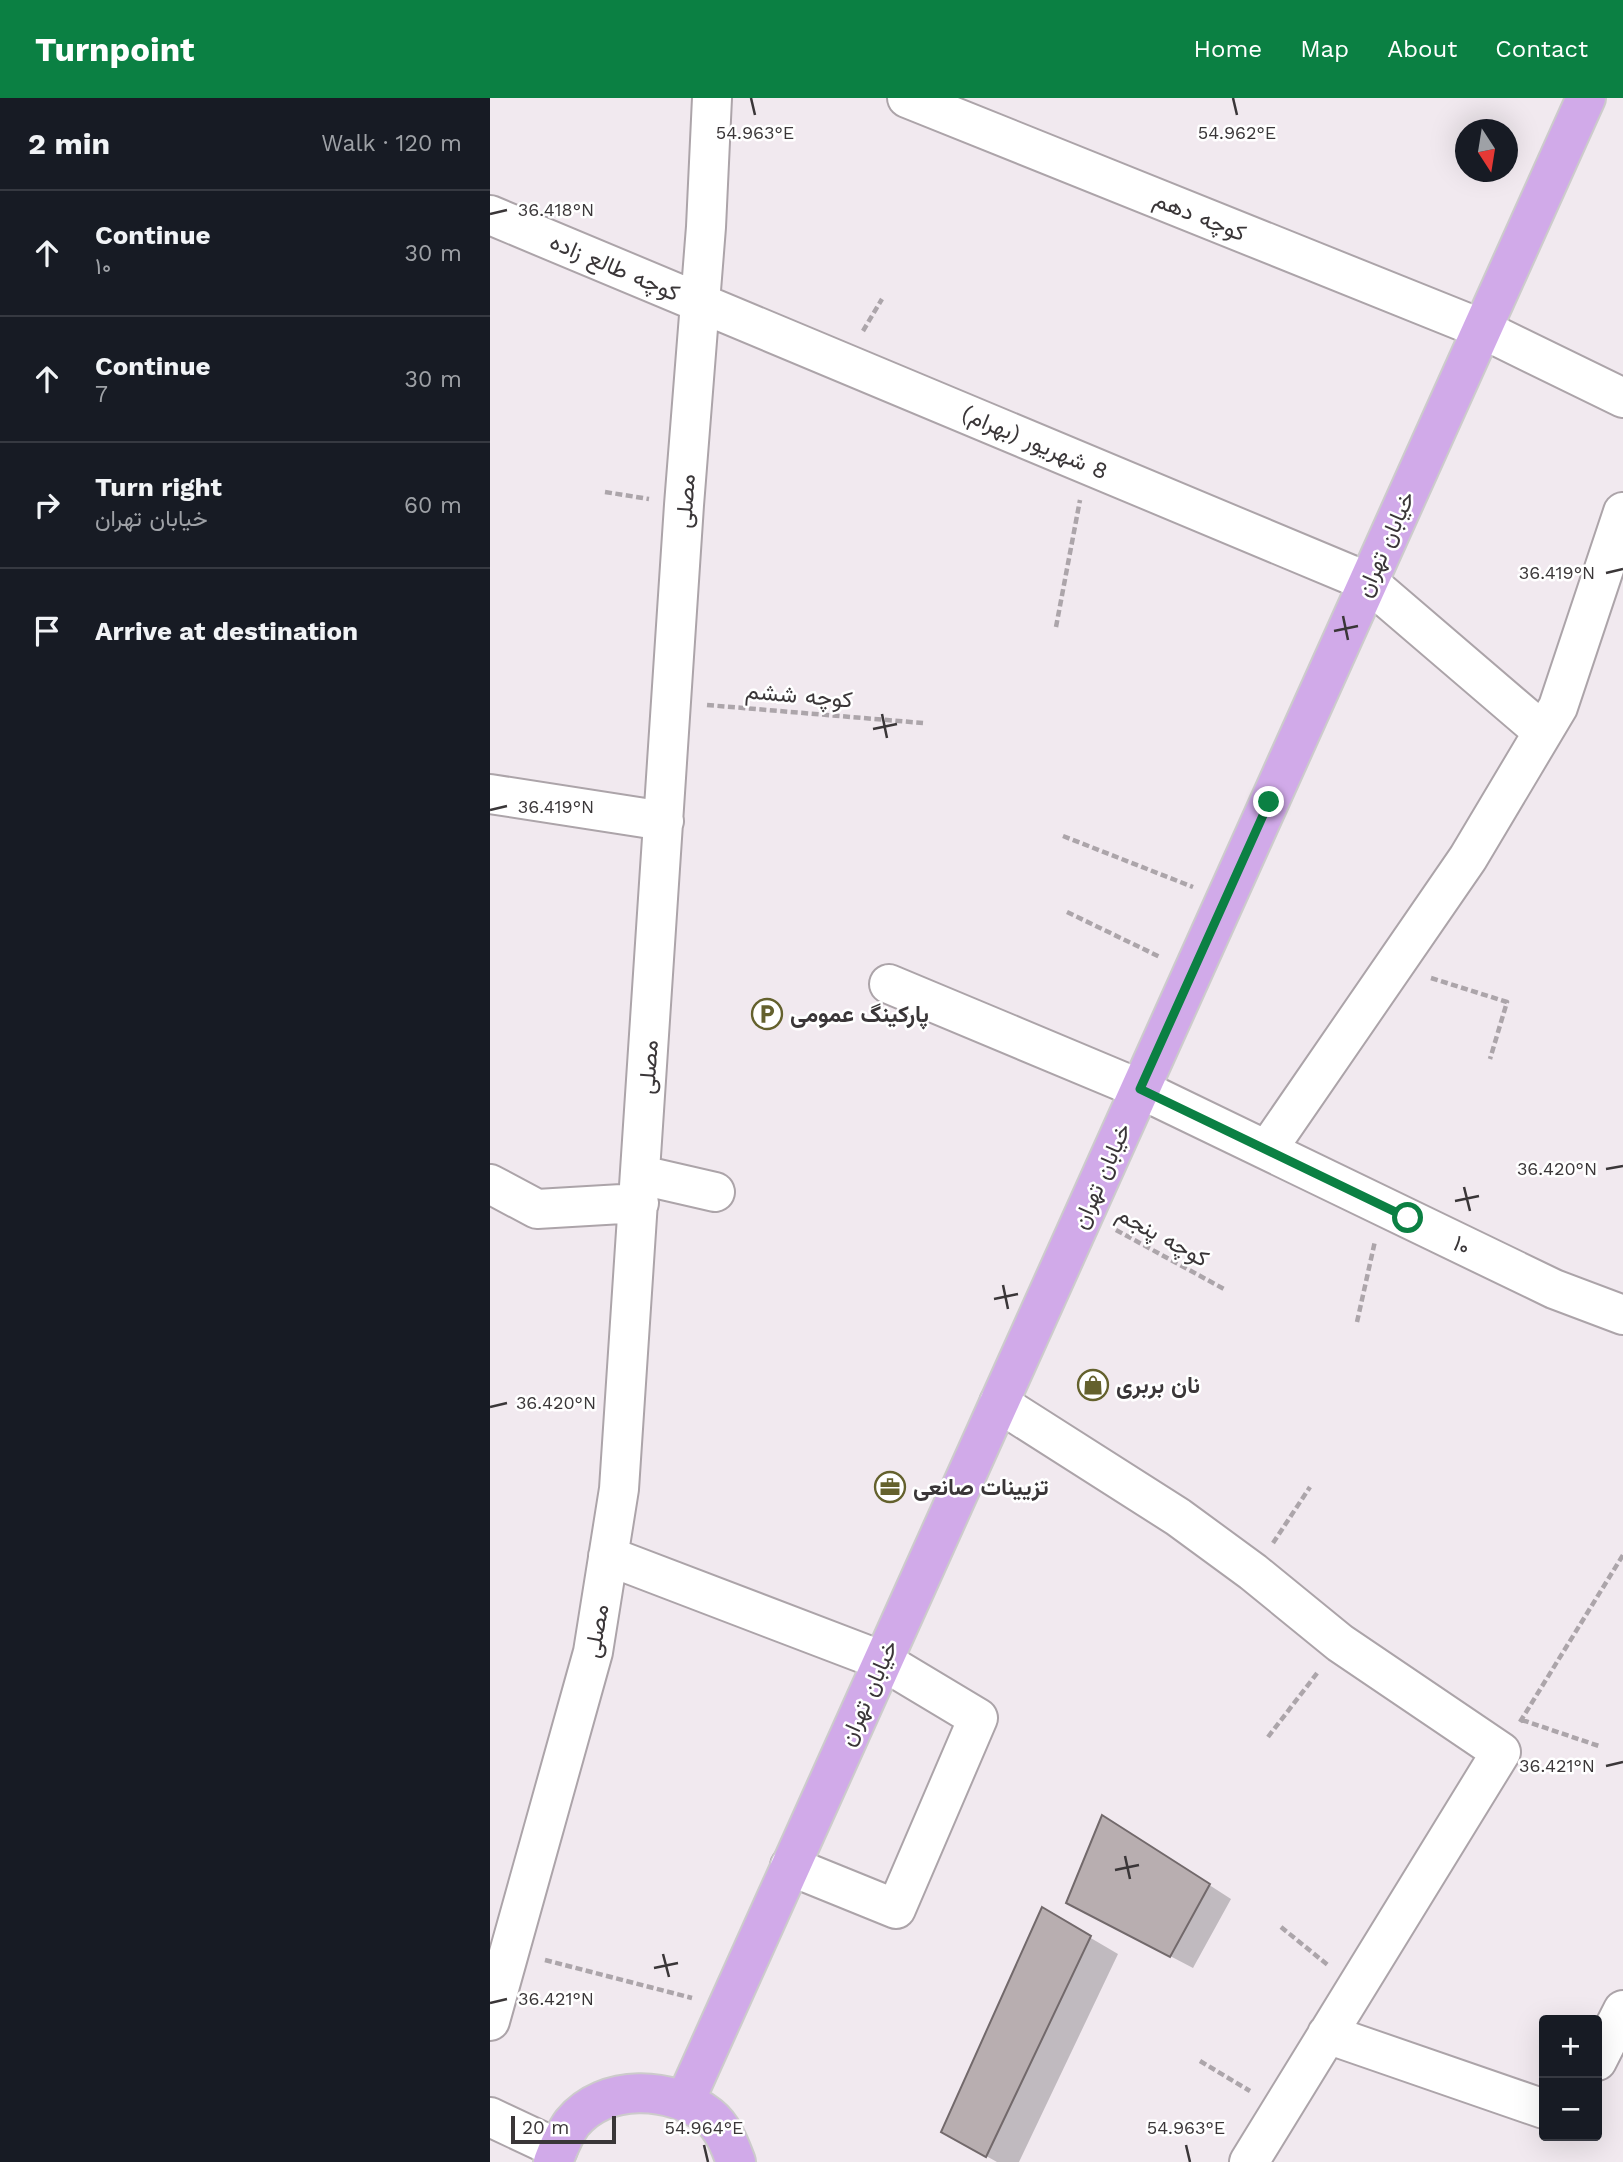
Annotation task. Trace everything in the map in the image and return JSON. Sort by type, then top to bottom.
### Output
[{"type":"main road","name":"خیابان تهران","points":[[685,2101],[1586,98]]},
{"type":"main road","points":[[555,2155],[573,2123],[597,2104],[625,2094],[656,2093],[685,2101],[711,2117],[729,2142],[736,2162]]},
{"type":"street","name":"مصلی","points":[[490,2021],[593,1652],[619,1489],[671,702],[701,303],[712,98]]},
{"type":"street","name":"کوچه دهم","points":[[915,100],[1482,329],[1623,398]]},
{"type":"street","name":"کوچه طالع زاده","points":[[490,215],[701,303]]},
{"type":"street","name":"(بهرام) 8 شهریور","points":[[701,303],[1368,582],[1543,732]]},
{"type":"street","points":[[1267,1150],[1468,858],[1558,706],[1623,512]]},
{"type":"street","points":[[490,794],[664,821]]},
{"type":"street","name":"۱۰","points":[[889,984],[1140,1089],[1554,1289],[1623,1315]]},
{"type":"street","points":[[490,1184],[537,1209],[640,1189],[715,1192]]},
{"type":"street","points":[[999,1403],[1178,1517],[1253,1572],[1340,1643],[1501,1752],[1249,2162]]},
{"type":"street","points":[[608,1556],[883,1661],[978,1718],[897,1909],[790,1866]]},
{"type":"street","points":[[1602,2051],[1623,2010]]},
{"type":"street","points":[[1327,2034],[1539,2107]]},
{"type":"street","points":[[490,2116],[555,2155]]},
{"type":"path","points":[[1056,627],[1087,464]]},
{"type":"path","name":"کوچه ششم","points":[[671,702],[923,723]]},
{"type":"path","points":[[1063,836],[1225,900]]},
{"type":"path","points":[[1067,912],[1192,973]]},
{"type":"path","points":[[1394,966],[1507,1002],[1490,1059]]},
{"type":"path","points":[[1357,1322],[1383,1206]]},
{"type":"path","name":"کوچه پنجم","points":[[1084,1213],[1224,1289]]},
{"type":"path","points":[[1253,1572],[1310,1488]]},
{"type":"path","points":[[1501,1752],[1623,1555]]},
{"type":"path","points":[[1268,1737],[1340,1643]]},
{"type":"path","points":[[1521,1719],[1599,1746]]},
{"type":"path","points":[[1281,1927],[1356,1987]]},
{"type":"path","points":[[510,1952],[727,2007]]},
{"type":"path","points":[[1200,2061],[1281,2109]]},
{"type":"building","points":[[1102,1815],[1210,1884],[1170,1957],[1066,1903]]},
{"type":"building","points":[[1042,1907],[1091,1936],[986,2157],[941,2132]]},
{"type":"place","name":"پارکینگ عمومی","points":[[767,1014]]},
{"type":"place","name":"نان بربری","points":[[1093,1385]]},
{"type":"place","name":"تزیینات صانعی","points":[[890,1487]]},
{"type":"route","points":[[1269,802],[1140,1089],[1408,1218]]}]
